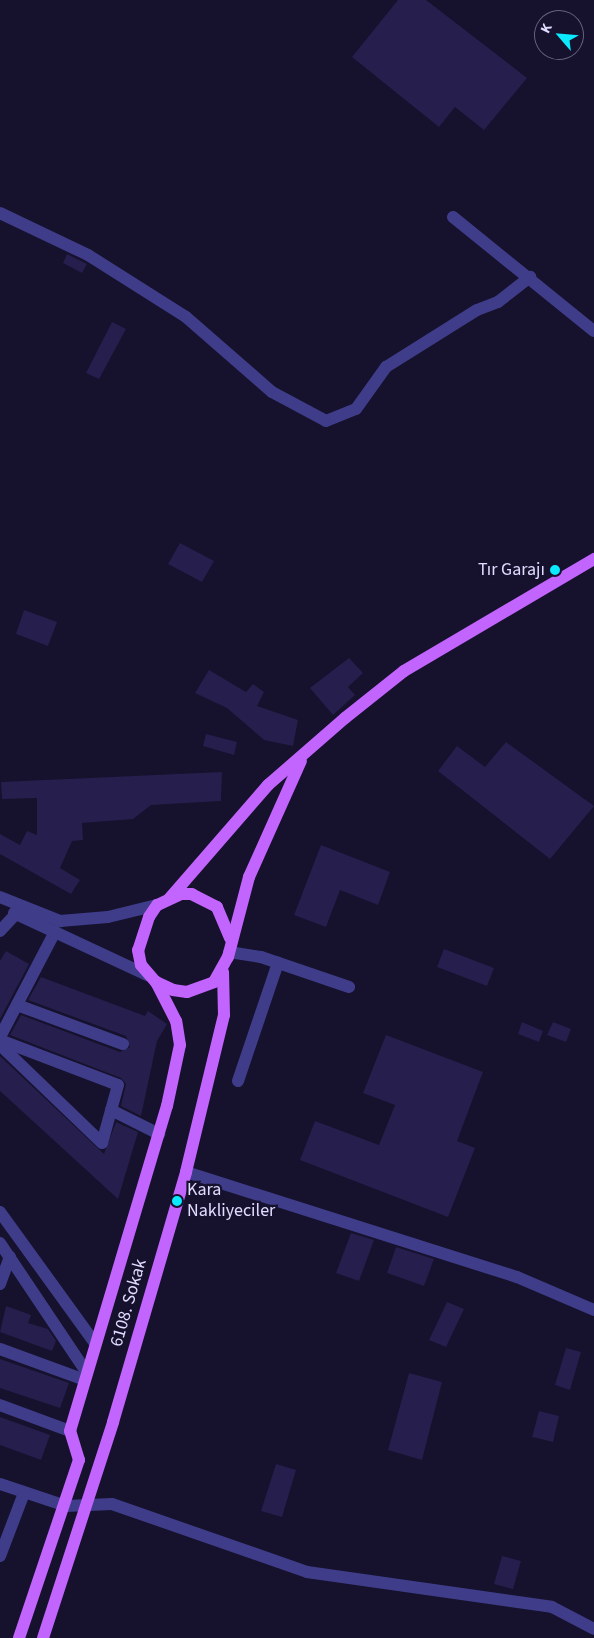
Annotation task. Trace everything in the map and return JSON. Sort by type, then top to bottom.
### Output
[{"type":"main road","points":[[303,757],[249,876],[230,938],[229,952],[223,972],[214,982],[187,992],[152,978],[138,950],[141,932],[157,905],[169,898],[268,785],[404,671],[594,559]]},
{"type":"main road","points":[[169,898],[192,894],[204,898],[217,906],[230,938]]},
{"type":"main road","name":"6108. Sokak","points":[[43,1638],[88,1502],[186,1172],[224,1015],[223,972]]},
{"type":"main road","name":"6108. Sokak","points":[[70,1431],[159,1134],[180,1045],[176,1021],[152,978]]},
{"type":"main road","points":[[19,1638],[66,1506],[79,1460],[70,1431]]},
{"type":"street","points":[[0,213],[88,255],[186,317],[272,392],[326,421],[356,409],[386,368],[477,310],[498,302],[530,277]]},
{"type":"street","points":[[453,217],[530,277],[594,331]]},
{"type":"street","points":[[0,897],[60,921],[108,917],[157,905]]},
{"type":"street","points":[[0,907],[152,978]]},
{"type":"street","points":[[0,930],[16,914]]},
{"type":"street","points":[[0,1045],[102,1143],[118,1085],[0,1038],[55,932]]},
{"type":"street","points":[[229,952],[278,963],[348,987]]},
{"type":"street","points":[[238,1081],[278,963]]},
{"type":"street","points":[[17,1005],[123,1044]]},
{"type":"street","points":[[112,1110],[159,1134]]},
{"type":"street","points":[[186,1172],[517,1276],[594,1310]]},
{"type":"street","points":[[0,1212],[95,1343]]},
{"type":"street","points":[[0,1243],[86,1377]]},
{"type":"street","points":[[0,1284],[10,1257]]},
{"type":"street","points":[[0,1349],[86,1377]]},
{"type":"street","points":[[0,1405],[70,1431]]},
{"type":"street","points":[[0,1484],[66,1506],[88,1502],[112,1504],[307,1572],[552,1607],[594,1629]]},
{"type":"street","points":[[0,1556],[24,1493]]},
{"type":"building","points":[[398,0],[426,0],[527,78],[484,130],[455,107],[439,127],[352,57]]},
{"type":"building","points":[[67,254],[87,264],[82,273],[63,263]]},
{"type":"building","points":[[112,322],[126,329],[99,379],[86,373]]},
{"type":"building","points":[[180,543],[214,561],[202,582],[168,564]]},
{"type":"building","points":[[24,610],[57,622],[48,646],[16,634]]},
{"type":"building","points":[[349,658],[363,673],[348,687],[355,695],[333,715],[310,688]]},
{"type":"building","points":[[209,670],[246,692],[253,684],[264,692],[257,706],[298,720],[293,746],[264,740],[227,708],[195,693]]},
{"type":"building","points":[[206,734],[237,742],[234,755],[203,746]]},
{"type":"building","points":[[506,742],[594,806],[550,859],[438,771],[457,746],[485,767]]},
{"type":"building","points":[[222,772],[221,801],[151,805],[133,819],[82,823],[83,840],[72,841],[60,868],[80,880],[71,894],[0,854],[0,834],[20,845],[27,831],[37,835],[37,798],[2,799],[1,782]]},
{"type":"building","points":[[321,845],[390,872],[378,905],[340,890],[326,927],[294,915]]},
{"type":"building","points":[[444,949],[494,968],[487,986],[437,967]]},
{"type":"building","points":[[6,951],[29,964],[0,1019],[0,961]]},
{"type":"building","points":[[41,977],[145,1016],[148,1011],[167,1024],[157,1041],[141,1116],[121,1106],[126,1084],[121,1078],[10,1035],[21,1015],[120,1052],[130,1047],[126,1036],[28,1000]]},
{"type":"building","points":[[522,1022],[543,1031],[539,1042],[518,1034]]},
{"type":"building","points":[[553,1022],[571,1029],[566,1042],[547,1035]]},
{"type":"building","points":[[386,1035],[483,1072],[457,1141],[475,1148],[448,1217],[300,1160],[315,1121],[379,1145],[395,1105],[363,1093]]},
{"type":"building","points":[[0,1056],[104,1154],[116,1122],[138,1132],[118,1199],[0,1091]]},
{"type":"building","points":[[351,1233],[374,1240],[359,1281],[336,1273]]},
{"type":"building","points":[[396,1247],[434,1259],[424,1286],[387,1273]]},
{"type":"building","points":[[447,1302],[464,1309],[446,1347],[429,1340]]},
{"type":"building","points":[[6,1306],[31,1315],[28,1323],[48,1329],[56,1341],[52,1351],[0,1332]]},
{"type":"building","points":[[566,1348],[581,1352],[570,1390],[555,1385]]},
{"type":"building","points":[[0,1359],[69,1383],[60,1408],[0,1388]]},
{"type":"building","points":[[409,1373],[442,1382],[422,1460],[388,1450]]},
{"type":"building","points":[[539,1411],[559,1416],[553,1442],[532,1437]]},
{"type":"building","points":[[0,1417],[50,1435],[41,1460],[0,1445]]},
{"type":"building","points":[[276,1464],[296,1470],[282,1517],[261,1511]]},
{"type":"building","points":[[502,1556],[521,1561],[513,1589],[494,1584]]},
{"type":"place","name":"Tır Garajı","points":[[555,570]]},
{"type":"place","name":"Kara Nakliyeciler","points":[[177,1201]]}]
